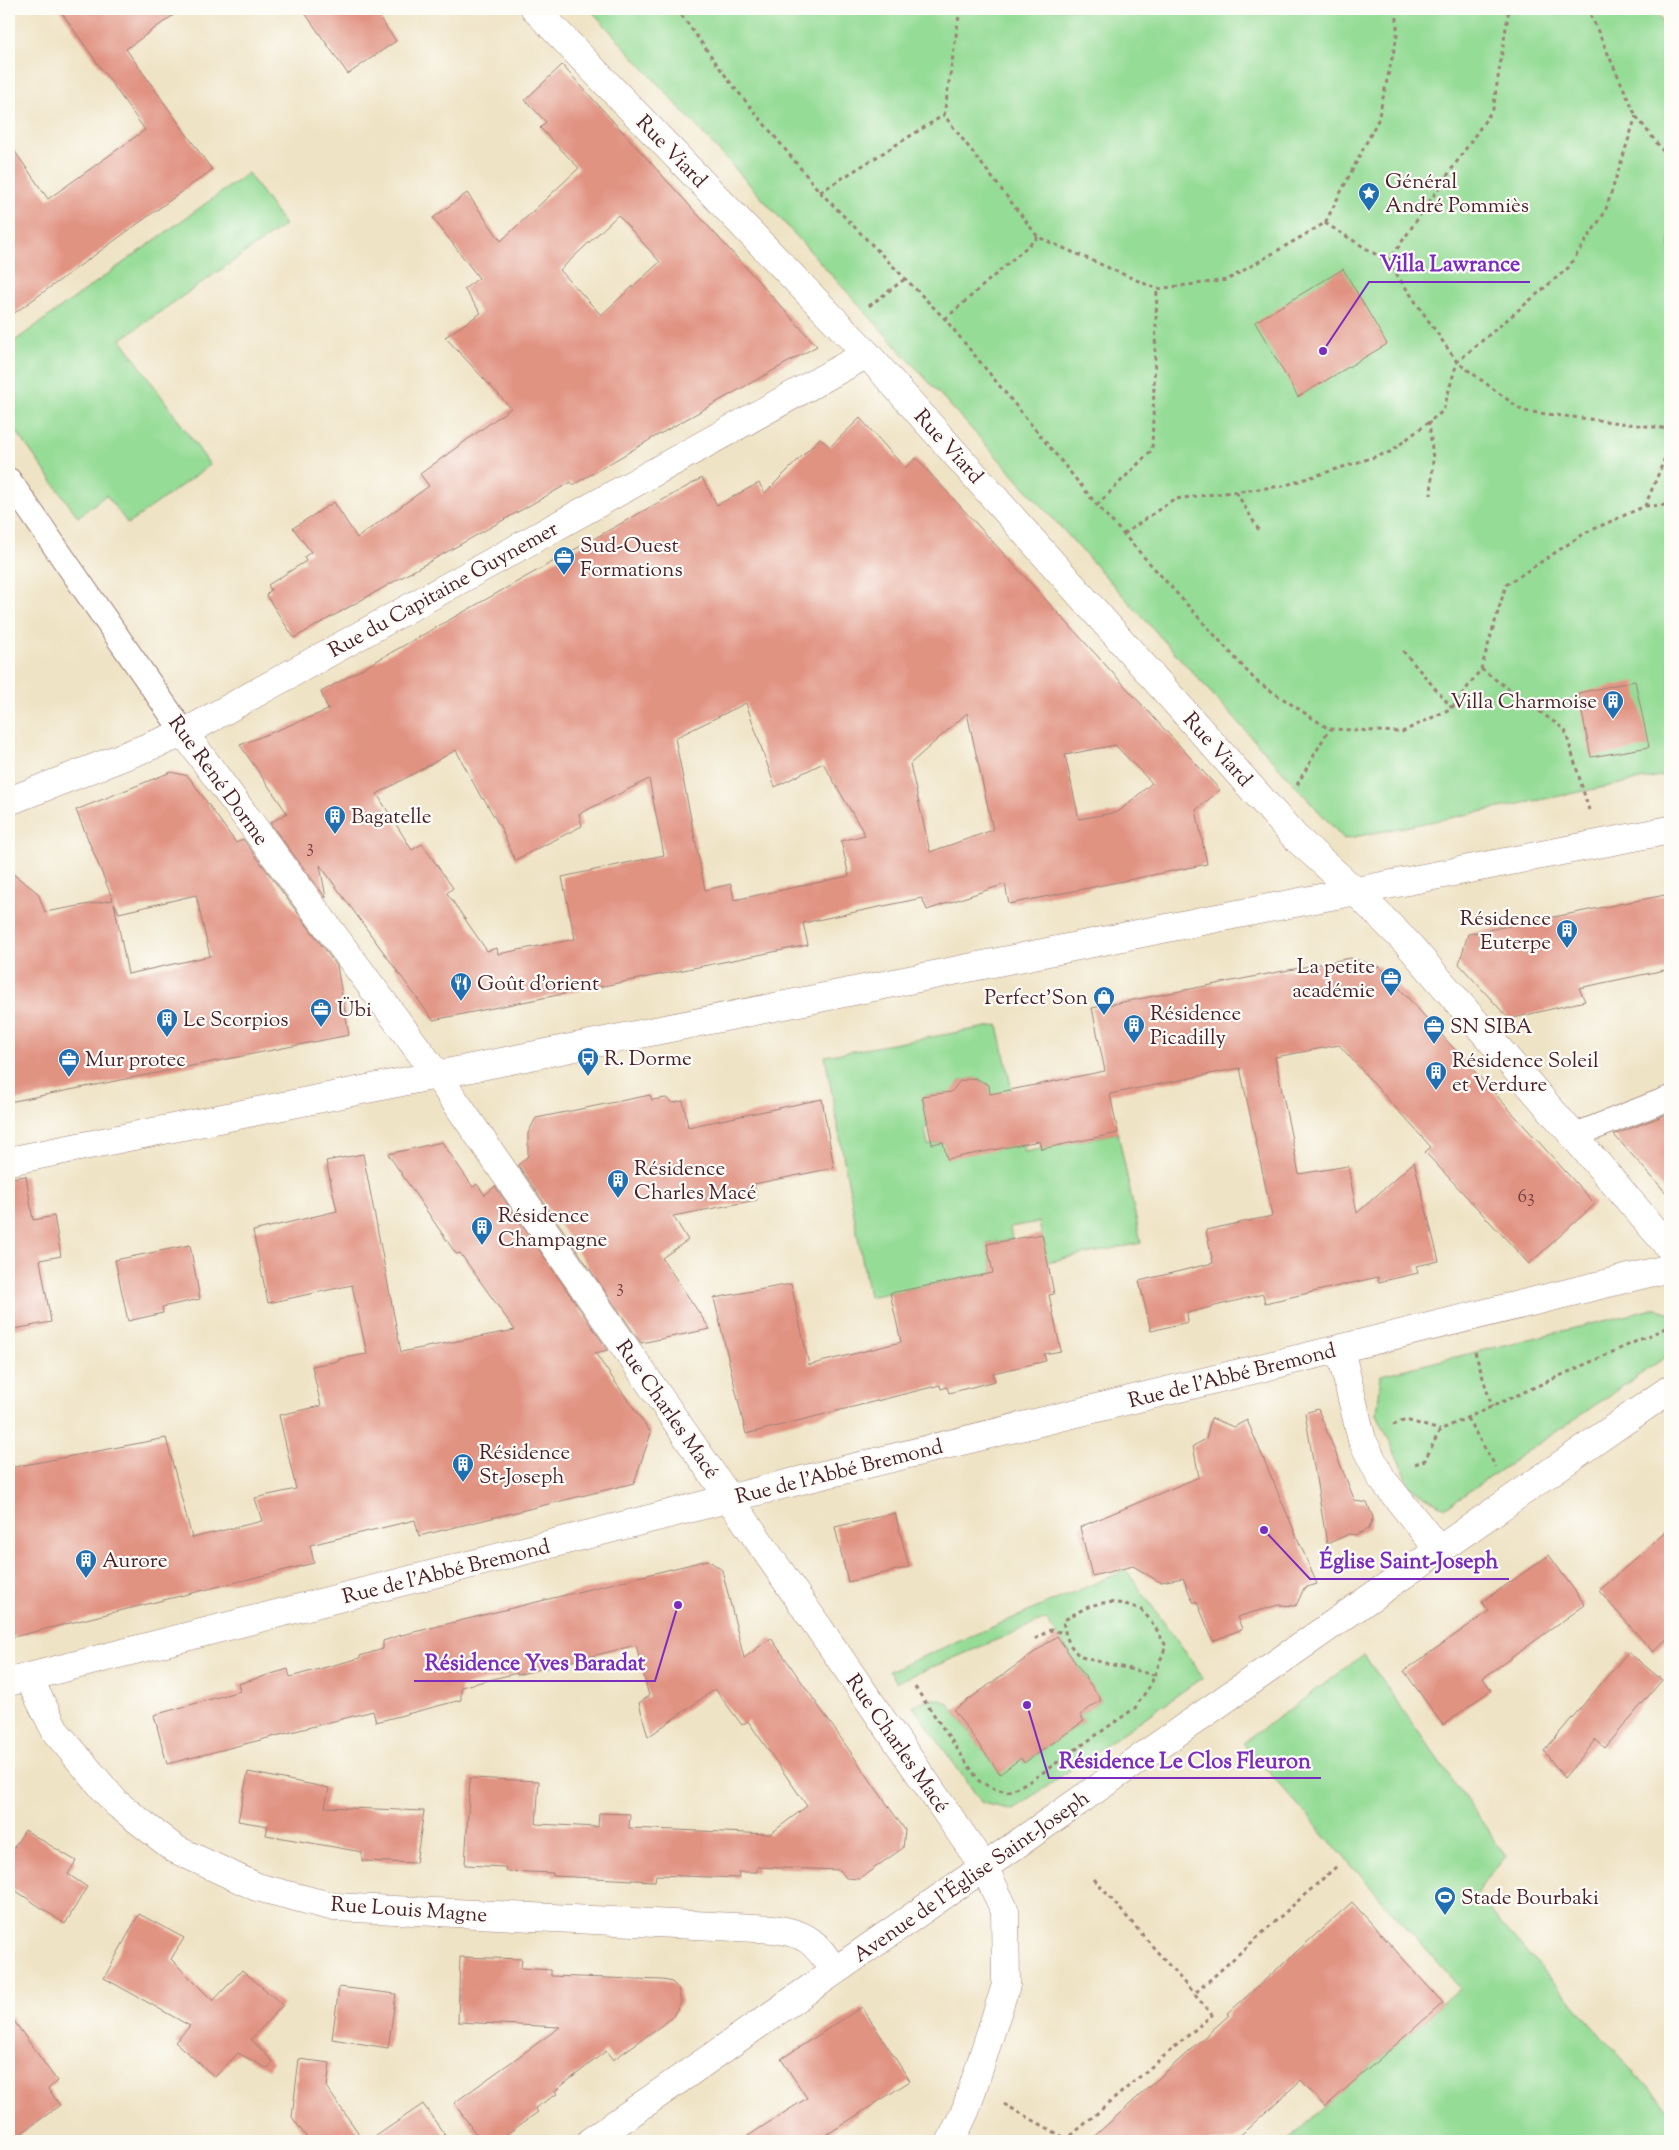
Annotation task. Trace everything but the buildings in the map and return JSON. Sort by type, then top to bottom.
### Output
[{"type":"street","name":"Rue Viard","points":[[535,9],[867,354],[1295,837],[1355,891],[1409,945],[1670,1248]]},
{"type":"street","name":"Rue du Capitaine Guynemer","points":[[9,801],[184,733],[867,354]]},
{"type":"street","name":"Rue René Dorme","points":[[184,733],[437,1075]]},
{"type":"street","points":[[9,1162],[1355,891],[1670,830]]},
{"type":"street","name":"Rue Charles Macé","points":[[437,1075],[984,1867],[1005,1911],[1006,1985],[966,2109],[951,2141]]},
{"type":"street","name":"Rue de l'Abbé Bremond","points":[[18,1680],[730,1498],[1670,1268]]},
{"type":"street","points":[[1340,1349],[1362,1440],[1382,1479],[1439,1550]]},
{"type":"street","name":"Avenue de l'Église Saint-Joseph","points":[[591,2141],[1670,1389]]},
{"type":"street","name":"Rue Louis Magne","points":[[18,1680],[56,1732],[116,1803],[175,1849],[257,1887],[334,1907],[774,1929],[793,1932],[806,1937],[820,1949],[835,1971]]},
{"type":"lane","name":"Rue René Dorme","points":[[9,480],[184,733]]},
{"type":"lane","points":[[1573,1136],[1670,1098]]},
{"type":"path","points":[[677,9],[730,82],[820,192],[944,319],[1097,505],[1256,681],[1329,730],[1402,732],[1452,708],[1481,669],[1506,585],[1585,533],[1645,506],[1670,505]]},
{"type":"path","points":[[960,9],[944,115],[1038,237],[1157,289],[1227,280],[1325,223],[1378,120],[1396,36],[1397,9]]},
{"type":"path","points":[[1388,262],[1493,109],[1509,9]]},
{"type":"path","points":[[1585,9],[1591,16],[1636,116],[1670,160]]},
{"type":"path","points":[[820,192],[944,115]]},
{"type":"path","points":[[1124,534],[1174,499],[1283,486],[1390,452],[1444,411],[1457,362],[1568,268],[1606,212],[1636,116]]},
{"type":"path","points":[[1325,223],[1388,262],[1457,362],[1523,411],[1670,429]]},
{"type":"path","points":[[944,319],[1038,237]]},
{"type":"path","points":[[841,327],[906,278]]},
{"type":"path","points":[[1097,505],[1152,450],[1157,289]]},
{"type":"path","points":[[1430,421],[1431,495]]},
{"type":"path","points":[[1645,506],[1670,446]]},
{"type":"path","points":[[1236,491],[1260,532]]},
{"type":"path","points":[[1403,652],[1452,708]]},
{"type":"path","points":[[1481,669],[1565,730],[1599,843]]},
{"type":"path","points":[[1278,817],[1329,730]]},
{"type":"path","points":[[1425,1460],[1440,1430],[1670,1326]]},
{"type":"path","points":[[1475,1352],[1492,1407]]},
{"type":"path","points":[[1467,1418],[1499,1471],[1518,1495]]},
{"type":"path","points":[[1406,1420],[1440,1430]]},
{"type":"path","points":[[916,1687],[979,1781],[992,1788],[1008,1792],[1032,1780],[1136,1708],[1151,1684],[1166,1646],[1154,1625],[1141,1609],[1121,1604],[1098,1602],[1078,1611],[1063,1621],[1065,1633],[1072,1650],[1081,1656],[1154,1675]]},
{"type":"path","points":[[1035,1640],[1050,1630],[1065,1633]]},
{"type":"path","points":[[1194,1994],[1337,1866]]},
{"type":"path","points":[[973,2086],[1068,2140],[1212,2015],[1094,1879]]},
{"type":"green space","points":[[590,9],[1655,9],[1670,34],[1670,774],[1344,839]]},
{"type":"green space","points":[[248,173],[285,225],[121,339],[210,465],[128,524],[106,495],[78,517],[9,421],[9,345]]},
{"type":"green space","points":[[998,1025],[1025,1152],[1118,1133],[1141,1243],[1047,1262],[1039,1222],[1010,1227],[1012,1239],[987,1244],[993,1273],[869,1297],[825,1056]],"holes":[[[975,1078],[981,1081],[981,1085],[988,1084],[993,1110],[943,1142],[928,1145],[925,1128],[928,1127],[922,1096],[958,1091],[957,1084],[960,1081]]]},
{"type":"green space","points":[[1653,1309],[1670,1313],[1670,1354],[1446,1507],[1428,1499],[1411,1487],[1377,1414],[1381,1375]]},
{"type":"green space","points":[[1126,1570],[1203,1677],[1013,1810],[982,1803],[913,1706],[931,1699],[945,1701],[949,1704],[1000,1773],[1021,1758],[1024,1763],[1084,1721],[1080,1715],[1101,1700],[1046,1619],[897,1682],[889,1671]]},
{"type":"green space","name":"Stade Bourbaki","points":[[1364,1655],[1506,1856],[1475,1894],[1670,2112],[1670,2141],[1286,2141],[1460,1988],[1243,1743]]},
{"type":"place","name":"Général André Pommiès","points":[[1369,212]]},
{"type":"place","name":"Villa Lawrance","points":[[1323,351]]},
{"type":"place","name":"Sud-Ouest Formations","points":[[564,576]]},
{"type":"place","name":"Villa Charmoise","points":[[1613,720]]},
{"type":"place","name":"Bagatelle","points":[[335,835]]},
{"type":"place","name":"Résidence Euterpe","points":[[1567,949]]},
{"type":"place","name":"La petite académie","points":[[1391,997]]},
{"type":"place","name":"Goût d'orient","points":[[461,1002]]},
{"type":"place","name":"Perfect’Son","points":[[1104,1016]]},
{"type":"place","name":"Übi","points":[[321,1028]]},
{"type":"place","name":"Le Scorpios","points":[[167,1038]]},
{"type":"place","name":"Résidence Picadilly","points":[[1134,1044]]},
{"type":"place","name":"SN SIBA","points":[[1434,1045]]},
{"type":"place","name":"R. Dorme","points":[[588,1077]]},
{"type":"place","name":"Mur protec","points":[[69,1078]]},
{"type":"place","name":"Résidence Soleil et Verdure","points":[[1436,1091]]},
{"type":"place","name":"Résidence Charles Macé","points":[[618,1199]]},
{"type":"place","name":"Résidence Champagne","points":[[482,1246]]},
{"type":"place","name":"Résidence St-Joseph","points":[[463,1483]]},
{"type":"place","name":"Église Saint-Joseph","points":[[1264,1530]]},
{"type":"place","name":"Aurore","points":[[86,1579]]},
{"type":"place","name":"Résidence Yves Baradat","points":[[678,1605]]},
{"type":"place","name":"Résidence Le Clos Fleuron","points":[[1027,1705]]},
{"type":"place","name":"Stade Bourbaki","points":[[1445,1916]]}]
